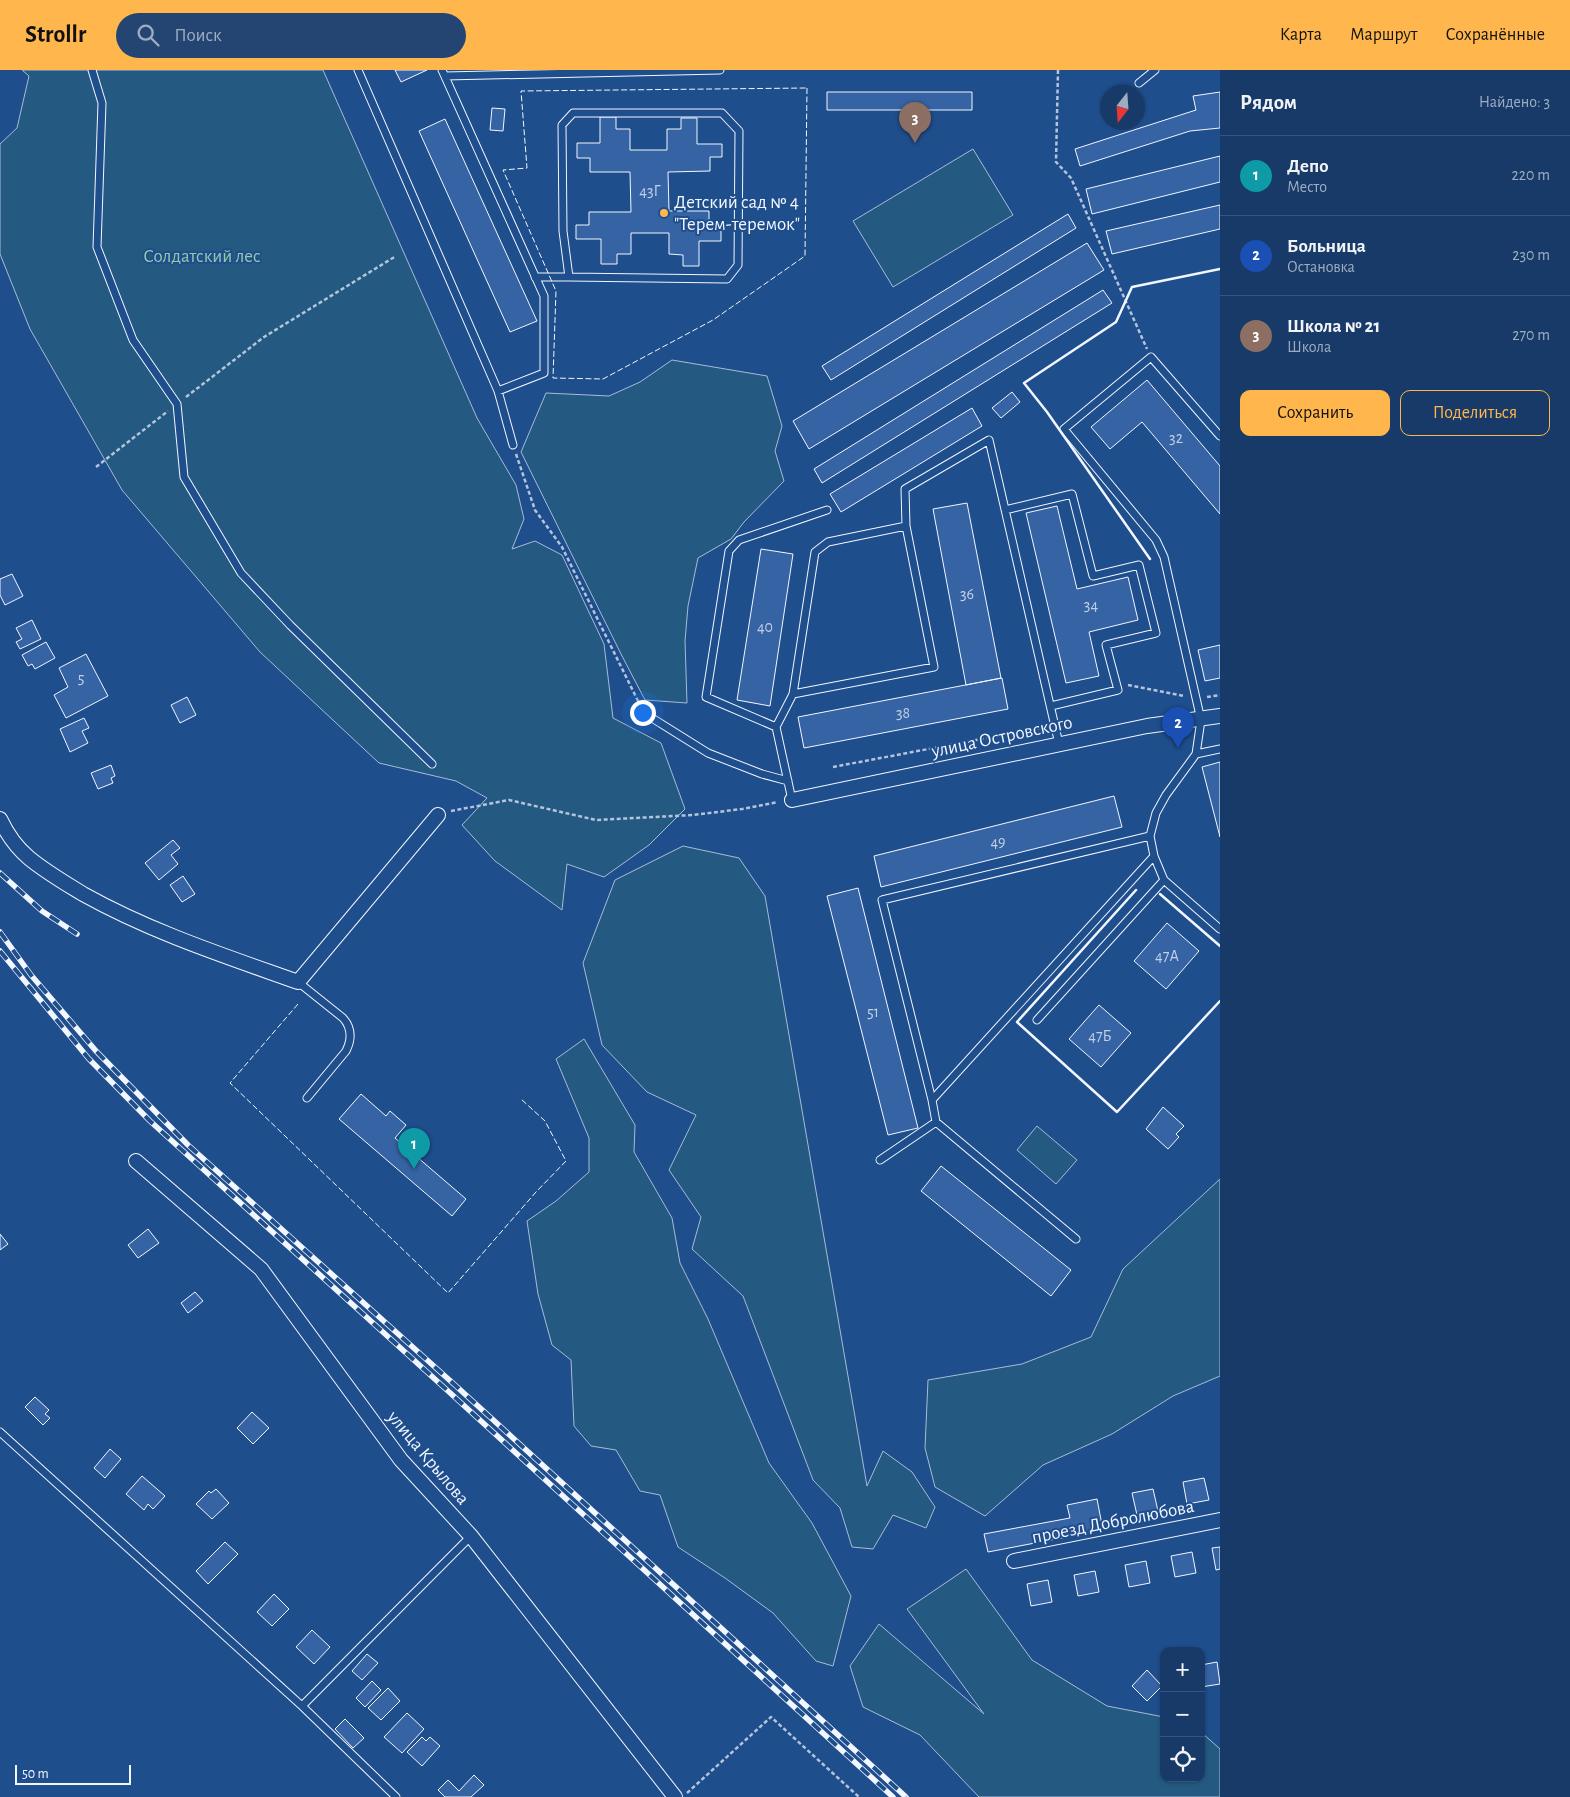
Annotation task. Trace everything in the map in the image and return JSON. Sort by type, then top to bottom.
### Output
[{"type":"street","name":"улица Островского","points":[[792,800],[1147,726],[1220,716]]},
{"type":"street","points":[[0,819],[7,834],[28,858],[59,880],[102,904],[152,929],[298,982],[438,815]]},
{"type":"street","name":"улица Крылова","points":[[136,1160],[261,1269],[401,1460],[471,1536],[675,1797]]},
{"type":"street","name":"проезд Добролюбова","points":[[1014,1561],[1220,1520]]},
{"type":"lane","points":[[92,70],[102,104],[97,247],[133,340],[177,404],[184,477],[242,574],[432,764]]},
{"type":"lane","points":[[358,70],[498,391],[513,445]]},
{"type":"lane","points":[[498,391],[544,373],[544,296],[444,73],[720,70]]},
{"type":"lane","points":[[1139,84],[1155,70]]},
{"type":"lane","points":[[535,277],[727,279],[738,265],[739,131],[722,113],[573,113],[562,125],[564,231],[569,277]]},
{"type":"lane","points":[[1220,436],[1151,357],[1064,429],[1156,540],[1164,557],[1201,720],[1196,754],[1156,813],[1150,836],[1154,856],[1164,880],[1220,929]]},
{"type":"lane","points":[[793,694],[934,667],[906,526],[905,489],[989,440],[1059,744]]},
{"type":"lane","points":[[1005,510],[1072,494],[1094,576],[1139,565],[1156,633],[1106,645],[1118,690],[1051,706]]},
{"type":"lane","points":[[776,727],[706,697],[729,551],[739,540],[827,510]]},
{"type":"lane","points":[[792,800],[776,727],[793,694],[815,552],[828,542],[906,526]]},
{"type":"lane","points":[[644,713],[708,753],[788,782]]},
{"type":"lane","points":[[1196,754],[1220,749]]},
{"type":"lane","points":[[1076,1239],[936,1122],[882,900],[1150,836]]},
{"type":"lane","points":[[932,1100],[1154,856]]},
{"type":"lane","points":[[1037,1020],[1164,880]]},
{"type":"lane","points":[[298,982],[344,1018],[351,1033],[346,1051],[306,1098]]},
{"type":"lane","points":[[880,1160],[936,1122]]},
{"type":"lane","points":[[0,1432],[302,1706],[396,1797]]},
{"type":"lane","points":[[302,1706],[471,1536]]},
{"type":"path","points":[[1058,70],[1056,162],[1070,178],[1151,357]]},
{"type":"path","points":[[96,467],[264,337],[396,256]]},
{"type":"path","points":[[513,445],[535,510],[562,547],[644,713]]},
{"type":"path","points":[[1115,682],[1196,699],[1220,695]]},
{"type":"path","points":[[833,767],[1056,726]]},
{"type":"path","points":[[438,815],[463,808],[509,800],[596,820],[693,815],[792,800]]},
{"type":"path","points":[[683,1797],[771,1717],[859,1797]]},
{"type":"green space","name":"Солдатский лес","points":[[22,70],[323,70],[477,418],[516,485],[524,519],[512,549],[535,541],[562,555],[604,644],[613,718],[661,743],[685,809],[649,845],[604,877],[567,864],[562,910],[495,861],[462,825],[487,798],[456,781],[379,763],[260,652],[122,490],[30,329],[0,254],[0,144],[17,128],[29,76]]},
{"type":"green space","points":[[973,149],[1013,215],[893,287],[853,221]]},
{"type":"green space","points":[[672,360],[767,376],[782,426],[775,451],[784,481],[744,522],[731,539],[698,558],[688,606],[685,641],[687,703],[645,700],[521,452],[546,393],[609,396],[640,382]]},
{"type":"green space","points":[[683,846],[739,858],[765,896],[867,1486],[883,1451],[912,1472],[935,1507],[926,1528],[893,1515],[873,1549],[852,1547],[840,1508],[813,1480],[743,1296],[692,1249],[701,1217],[669,1170],[696,1115],[647,1092],[602,1045],[583,963],[615,880]]},
{"type":"green space","points":[[584,1039],[635,1125],[634,1152],[672,1218],[680,1263],[708,1319],[769,1463],[812,1523],[851,1596],[833,1666],[816,1661],[773,1613],[678,1547],[660,1495],[640,1491],[616,1450],[591,1446],[574,1426],[571,1360],[552,1345],[538,1294],[527,1221],[556,1201],[589,1172],[589,1138],[556,1059]]},
{"type":"green space","points":[[1037,1126],[1077,1160],[1056,1184],[1017,1150]]},
{"type":"green space","points":[[1220,1179],[1220,1376],[1173,1396],[1112,1434],[1043,1465],[985,1516],[935,1487],[925,1448],[928,1380],[1022,1364],[1091,1337],[1123,1269]]},
{"type":"green space","points":[[966,1569],[1032,1660],[1107,1706],[1160,1716],[1160,1782],[1205,1782],[1205,1736],[1220,1749],[1220,1797],[979,1797],[920,1735],[863,1707],[850,1666],[879,1624],[984,1714],[907,1609]]},
{"type":"building","points":[[395,70],[427,70],[401,82]]},
{"type":"building","points":[[827,92],[972,92],[972,110],[827,110]]},
{"type":"building","points":[[1220,92],[1220,128],[1190,131],[1080,166],[1075,149],[1134,130],[1145,130],[1145,126],[1196,110],[1193,96]]},
{"type":"building","points":[[492,108],[505,109],[503,131],[490,130]]},
{"type":"building","points":[[600,117],[616,117],[616,129],[630,129],[630,150],[667,150],[667,129],[681,129],[681,118],[697,118],[697,144],[722,144],[722,157],[710,157],[710,171],[668,172],[669,211],[709,211],[709,225],[721,226],[721,241],[699,241],[699,266],[683,266],[683,255],[669,254],[669,233],[631,233],[631,254],[617,254],[617,264],[601,264],[601,239],[576,239],[576,225],[589,225],[589,212],[631,212],[630,172],[590,172],[590,158],[577,158],[577,143],[600,143]]},
{"type":"building","points":[[445,119],[537,321],[510,332],[419,131]]},
{"type":"building","points":[[1220,156],[1220,182],[1092,214],[1086,189]]},
{"type":"building","points":[[1220,205],[1220,229],[1112,254],[1106,231]]},
{"type":"building","points":[[1068,214],[1076,228],[831,380],[822,366]]},
{"type":"building","points":[[1087,243],[1104,270],[809,449],[793,421]]},
{"type":"building","points":[[1103,290],[1112,303],[822,483],[814,469]]},
{"type":"building","points":[[1147,380],[1220,466],[1220,514],[1142,422],[1110,449],[1091,427]]},
{"type":"building","points":[[1012,392],[1020,402],[1001,418],[992,408]]},
{"type":"building","points":[[972,408],[982,426],[841,512],[830,494]]},
{"type":"building","points":[[967,503],[1001,678],[966,685],[933,509]]},
{"type":"building","points":[[1057,506],[1077,589],[1128,577],[1138,620],[1089,632],[1099,676],[1066,683],[1026,513]]},
{"type":"building","points":[[761,549],[793,554],[770,706],[737,700]]},
{"type":"building","points":[[12,574],[23,596],[5,605],[0,595],[0,579]]},
{"type":"building","points":[[32,620],[41,639],[20,649],[16,642],[22,639],[16,628]]},
{"type":"building","points":[[46,642],[55,658],[35,669],[32,664],[28,666],[22,655]]},
{"type":"building","points":[[1220,645],[1220,678],[1205,681],[1198,650]]},
{"type":"building","points":[[86,654],[108,696],[66,718],[54,695],[68,687],[59,668]]},
{"type":"building","points":[[1002,678],[1008,709],[804,748],[798,717]]},
{"type":"building","points":[[187,697],[196,715],[180,723],[171,705]]},
{"type":"building","points":[[84,718],[89,728],[82,731],[88,743],[70,752],[60,729]]},
{"type":"building","points":[[1220,762],[1220,837],[1202,767]]},
{"type":"building","points":[[111,765],[115,776],[111,778],[113,783],[98,789],[91,773]]},
{"type":"building","points":[[1114,796],[1122,827],[881,887],[874,856]]},
{"type":"building","points":[[173,840],[180,848],[171,855],[178,864],[159,880],[145,863]]},
{"type":"building","points":[[183,876],[195,894],[182,902],[170,885]]},
{"type":"building","points":[[858,888],[918,1128],[888,1135],[827,896]]},
{"type":"building","points":[[1167,923],[1199,951],[1166,989],[1134,961]]},
{"type":"building","points":[[1099,1005],[1131,1033],[1101,1067],[1069,1039]]},
{"type":"building","points":[[361,1094],[386,1116],[390,1111],[406,1125],[395,1138],[466,1199],[452,1216],[339,1119]]},
{"type":"building","points":[[1163,1107],[1184,1126],[1176,1134],[1179,1137],[1168,1149],[1146,1129]]},
{"type":"building","points":[[941,1166],[1071,1270],[1051,1296],[921,1191]]},
{"type":"building","points":[[148,1229],[159,1243],[138,1258],[128,1245]]},
{"type":"building","points":[[0,1234],[8,1244],[0,1250]]},
{"type":"building","points":[[195,1292],[203,1301],[188,1313],[181,1303]]},
{"type":"building","points":[[35,1397],[49,1410],[45,1414],[50,1418],[43,1425],[25,1407]]},
{"type":"building","points":[[252,1412],[269,1428],[253,1444],[237,1428]]},
{"type":"building","points":[[110,1449],[121,1459],[105,1478],[94,1468]]},
{"type":"building","points":[[142,1476],[165,1496],[153,1509],[148,1504],[144,1510],[126,1494]]},
{"type":"building","points":[[1204,1478],[1209,1500],[1187,1504],[1183,1482]]},
{"type":"building","points":[[216,1489],[229,1503],[212,1519],[196,1504],[209,1491],[211,1493]]},
{"type":"building","points":[[1153,1489],[1158,1511],[1137,1515],[1132,1493]]},
{"type":"building","points":[[1097,1499],[1103,1530],[988,1552],[984,1534],[1070,1518],[1067,1505]]},
{"type":"building","points":[[225,1542],[238,1554],[208,1584],[196,1571]]},
{"type":"building","points":[[1220,1547],[1220,1569],[1216,1570],[1212,1548]]},
{"type":"building","points":[[1192,1552],[1196,1573],[1175,1577],[1171,1556]]},
{"type":"building","points":[[1146,1561],[1150,1583],[1129,1587],[1125,1565]]},
{"type":"building","points":[[1095,1571],[1099,1592],[1078,1596],[1074,1575]]},
{"type":"building","points":[[1048,1580],[1052,1602],[1031,1606],[1027,1584]]},
{"type":"building","points":[[274,1594],[289,1609],[272,1626],[257,1612]]},
{"type":"building","points":[[312,1630],[330,1647],[314,1664],[296,1647]]},
{"type":"building","points":[[367,1654],[378,1663],[362,1680],[352,1671]]},
{"type":"building","points":[[1217,1662],[1220,1684],[1205,1686],[1205,1664]]},
{"type":"building","points":[[1147,1670],[1160,1684],[1160,1688],[1147,1701],[1132,1686]]},
{"type":"building","points":[[372,1681],[381,1690],[365,1707],[356,1698]]},
{"type":"building","points":[[388,1688],[400,1701],[381,1720],[368,1708]]},
{"type":"building","points":[[407,1713],[424,1729],[402,1753],[384,1737]]},
{"type":"building","points":[[345,1719],[364,1738],[353,1748],[335,1729]]},
{"type":"building","points":[[422,1737],[426,1741],[430,1737],[440,1746],[422,1766],[407,1752]]},
{"type":"building","points":[[474,1775],[484,1785],[471,1797],[445,1797],[438,1790],[448,1780],[459,1791]]},
{"type":"railway","points":[[0,873],[42,911],[77,934]]},
{"type":"railway","points":[[0,932],[31,975],[96,1051],[188,1145],[456,1386],[906,1797]]},
{"type":"railway","points":[[0,951],[89,1059],[150,1121],[893,1797]]},
{"type":"fence","points":[[807,88],[805,256],[713,320],[603,379],[553,378],[556,291],[503,170],[527,168],[521,91],[807,88]]},
{"type":"fence","points":[[298,1004],[230,1083],[448,1293],[536,1192],[566,1161],[545,1121],[521,1099]]},
{"type":"wall","points":[[1150,559],[1047,412],[1024,383],[1116,322],[1132,287],[1220,269]]},
{"type":"wall","points":[[1136,890],[1017,1022],[1117,1112],[1220,1001]]},
{"type":"wall","points":[[1160,894],[1220,946]]},
{"type":"place","name":"Школа № 21","points":[[915,143]]},
{"type":"place","name":"Детский сад № 4 \"Терем-теремок\"","points":[[664,213]]},
{"type":"place","name":"Больница","points":[[1178,748]]},
{"type":"place","name":"Депо","points":[[414,1169]]}]
